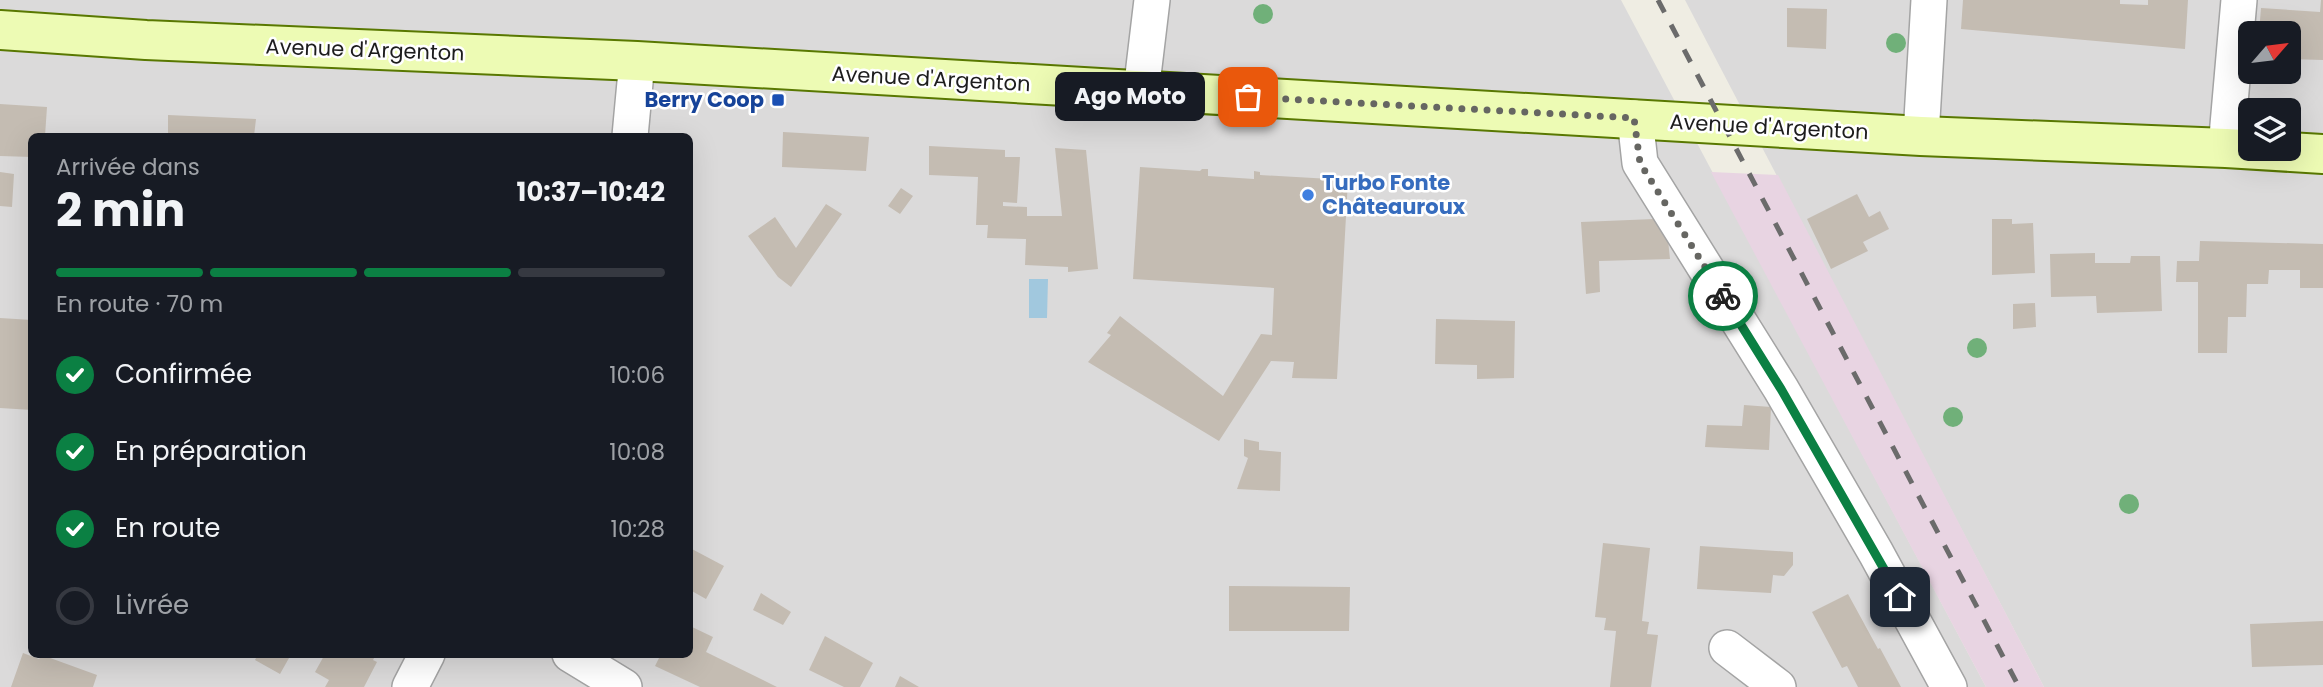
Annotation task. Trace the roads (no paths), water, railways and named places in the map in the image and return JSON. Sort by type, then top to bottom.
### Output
[{"type":"main road","name":"Avenue d'Argenton","points":[[0,30],[146,40],[637,61],[1921,136],[2323,154]]},
{"type":"street","points":[[1141,92],[1152,0]]},
{"type":"street","points":[[1921,136],[1929,0]]},
{"type":"street","points":[[2226,148],[2239,0]]},
{"type":"street","points":[[630,133],[637,61]]},
{"type":"street","points":[[1634,118],[1640,163],[1781,389],[1876,553],[1949,687]]},
{"type":"street","points":[[1727,648],[1778,687]]},
{"type":"street","points":[[410,687],[425,658]]},
{"type":"street","points":[[577,658],[624,687]]},
{"type":"water","points":[[1029,279],[1048,279],[1047,318],[1029,318]]},
{"type":"railway","points":[[1658,0],[2019,687]]},
{"type":"place","name":"Ago Moto","points":[[1248,97]]},
{"type":"place","name":"Berry Coop","points":[[778,100]]},
{"type":"place","name":"Turbo Fonte Châteauroux","points":[[1308,195]]}]
